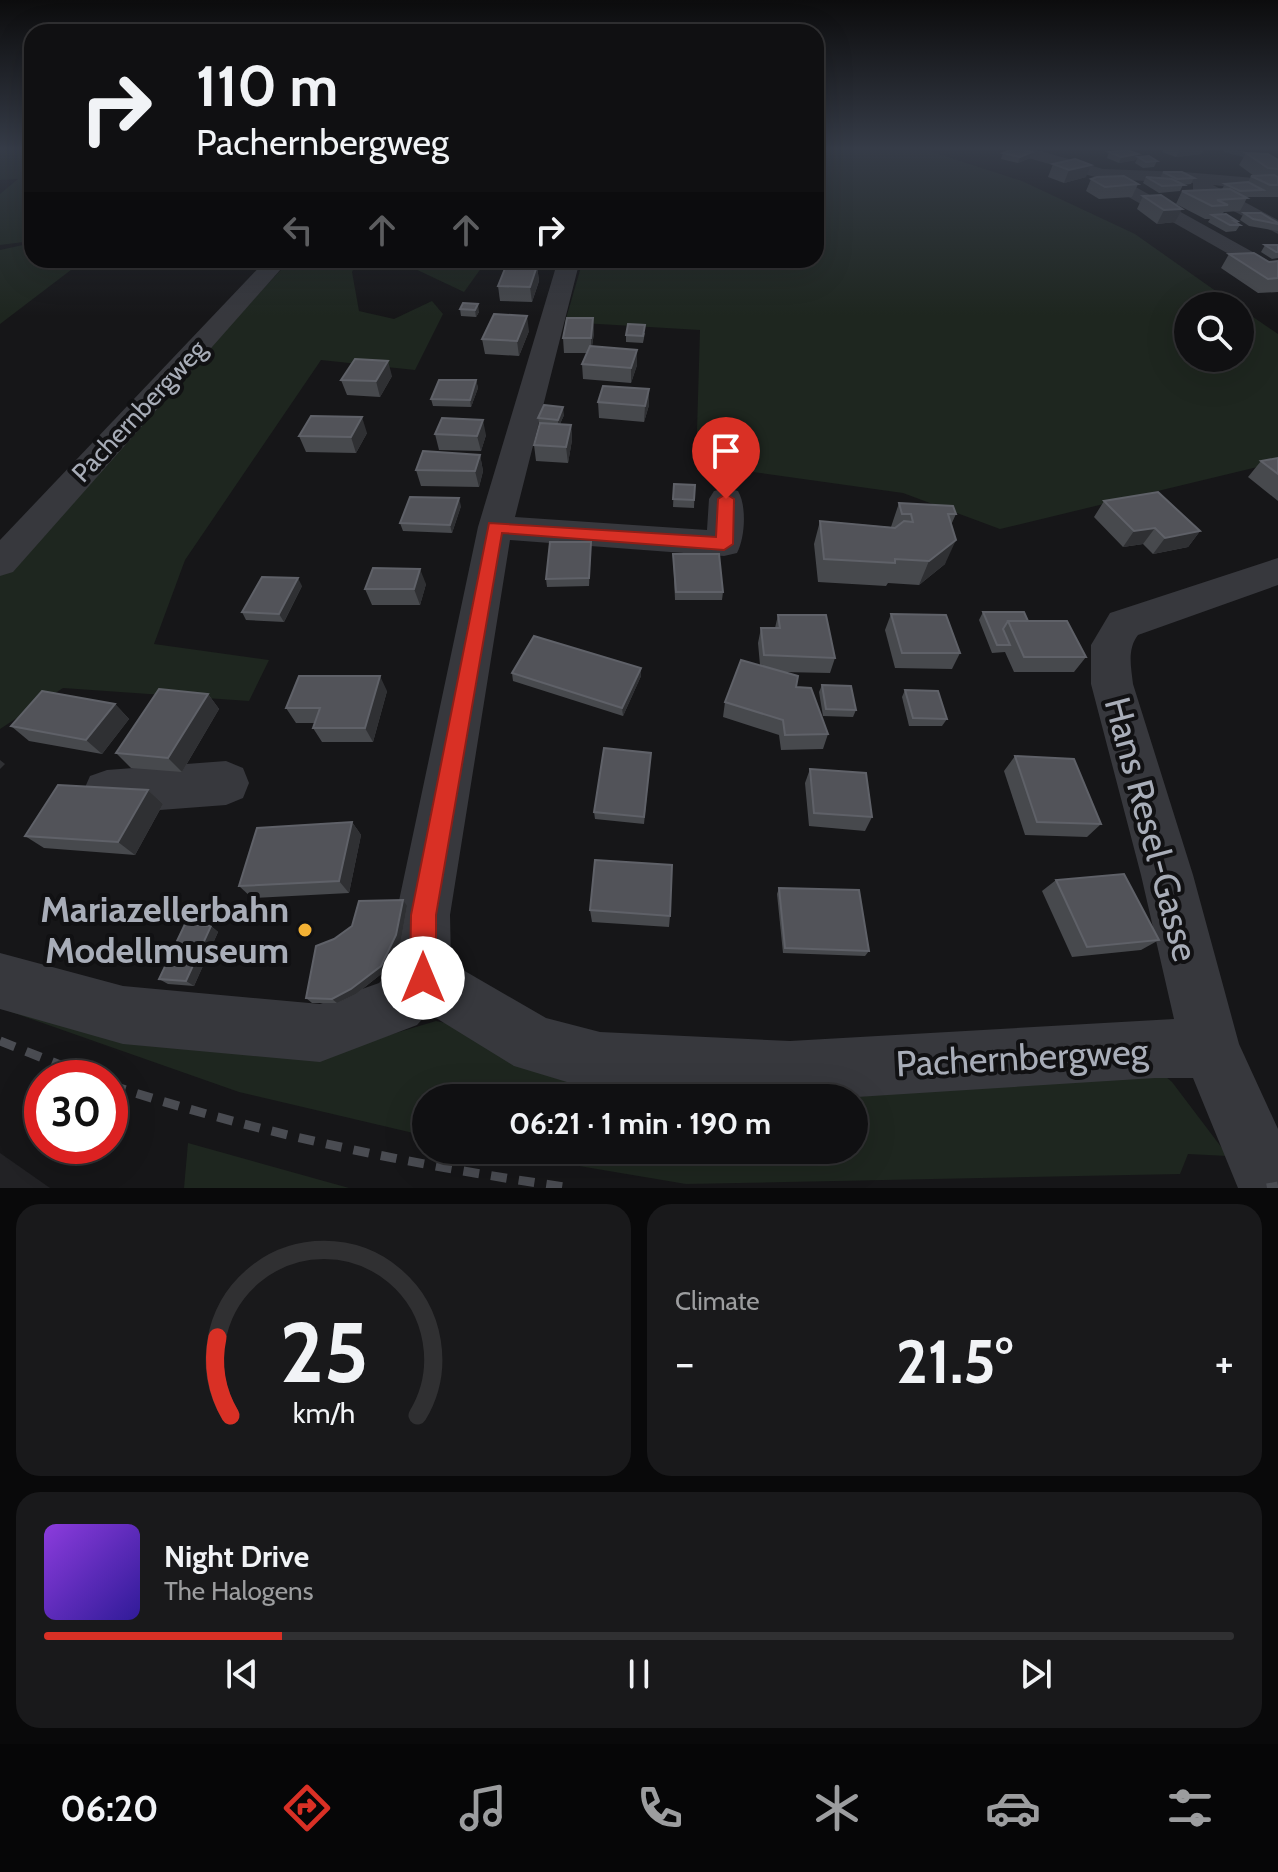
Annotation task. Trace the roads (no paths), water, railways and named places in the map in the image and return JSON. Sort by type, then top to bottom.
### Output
[{"type":"street","points":[[1157,205],[1278,275]]},
{"type":"street","points":[[1236,205],[1278,228]]},
{"type":"street","name":"Pachernbergweg","points":[[0,563],[271,268]]},
{"type":"street","points":[[0,981],[123,1015],[320,1033],[397,1005],[423,978],[423,915],[495,527],[567,268]]},
{"type":"street","points":[[495,527],[724,544],[726,499]]},
{"type":"street","name":"Hans Resel-Gasse","points":[[1271,1188],[1211,1049],[1167,875],[1112,684],[1109,655],[1112,637],[1124,624],[1278,571]]},
{"type":"street","points":[[107,792],[226,783]]},
{"type":"street","name":"Pachernbergweg","points":[[423,978],[535,1045],[600,1062],[790,1071],[1155,1048],[1211,1049]]},
{"type":"railway","points":[[0,1041],[48,1060]]},
{"type":"railway","points":[[128,1091],[224,1119],[339,1147],[455,1170],[572,1188]]},
{"type":"railway","points":[[1267,1188],[1278,1186]]},
{"type":"place","name":"Mariazellerbahn Modellmuseum","points":[[305,930]]}]
